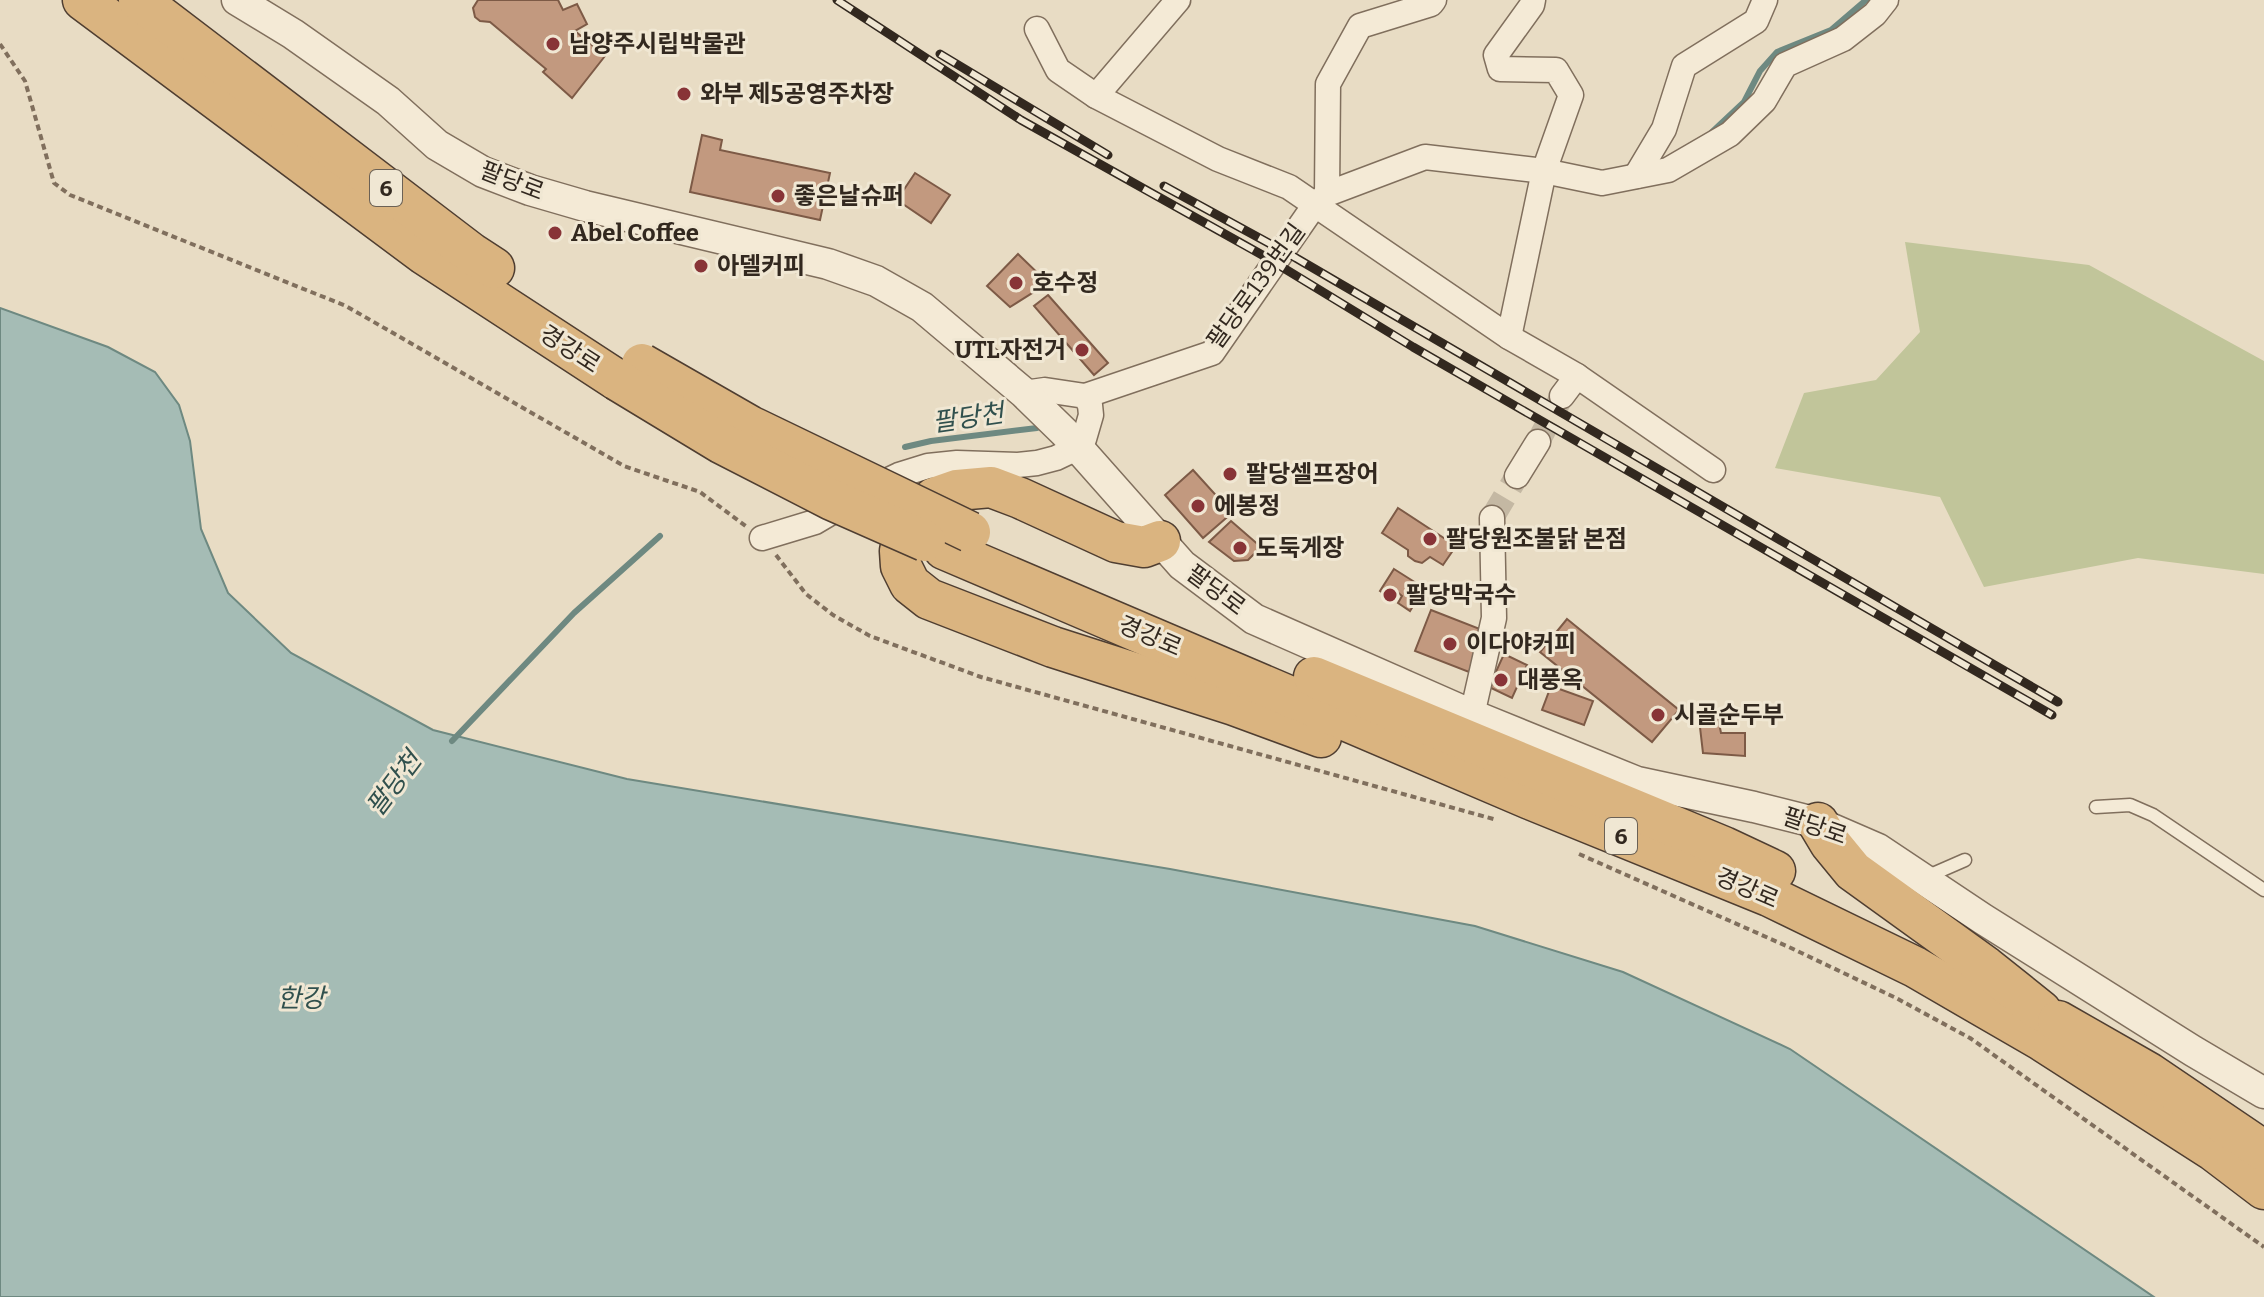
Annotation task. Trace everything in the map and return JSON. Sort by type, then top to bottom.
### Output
[{"type":"highway","name":"경강로","points":[[83,0],[424,254],[630,372]]},
{"type":"highway","name":"경강로","points":[[139,0],[721,443],[832,500],[957,540],[1724,847],[1880,920],[2041,1026],[2264,1189]]},
{"type":"highway","points":[[1160,541],[1144,547],[1116,542],[991,487],[957,490],[934,498],[911,520],[900,551],[901,566],[910,584],[929,599],[1053,647],[1234,705],[1438,780],[1530,799]]},
{"type":"highway","name":"경강로","points":[[957,540],[1530,799],[1769,896],[2041,1026],[2149,1073],[2264,1151]]},
{"type":"highway","points":[[1818,823],[1853,871],[1986,967],[2125,1115],[2264,1214]]},
{"type":"street","name":"팔당로","points":[[237,0],[293,34],[388,101],[437,145],[483,172],[585,206],[799,256],[876,281],[922,307],[1031,400],[1071,440],[1182,565],[1254,619],[1472,715],[1637,782],[1818,823],[1878,849],[2193,1051],[2264,1093]]},
{"type":"street","points":[[1096,96],[1178,0]]},
{"type":"street","points":[[1320,200],[1328,84],[1360,26],[1431,4],[1434,0]]},
{"type":"street","points":[[1509,337],[1544,171],[1571,95],[1556,70],[1500,69],[1496,55],[1533,0]]},
{"type":"street","points":[[1636,176],[1664,129],[1684,66],[1756,21],[1765,0]]},
{"type":"street","points":[[1320,200],[1425,157],[1544,171],[1602,183],[1668,170],[1730,134],[1764,101],[1785,65],[1843,39],[1875,14],[1886,0]]},
{"type":"street","points":[[1037,29],[1058,70],[1096,96],[1218,159],[1320,200],[1509,337],[1577,376],[1713,470]]},
{"type":"street","name":"팔당로139번길","points":[[1085,396],[1212,353],[1320,200]]},
{"type":"street","points":[[1562,396],[1577,376]]},
{"type":"street","points":[[762,538],[815,522],[876,486],[928,466],[1037,463],[1088,428],[1091,415],[1085,396],[1045,390],[1031,400]]},
{"type":"street","points":[[1517,476],[1538,442]]},
{"type":"street","points":[[1472,715],[1494,618],[1492,518]]},
{"type":"lane","points":[[2096,807],[2130,805],[2153,815],[2264,890]]},
{"type":"lane","points":[[1923,879],[1965,860]]},
{"type":"path","points":[[0,44],[25,81]]},
{"type":"green space","points":[[1905,242],[2089,265],[2264,361],[2264,574],[2138,558],[1984,587],[1940,497],[1775,468],[1804,393],[1876,380],[1920,332]]},
{"type":"water","name":"한강","points":[[0,308],[108,347],[155,372],[179,405],[190,441],[201,529],[228,593],[291,653],[433,730],[627,779],[1170,869],[1475,926],[1623,972],[1790,1049],[2154,1297],[0,1297]]},
{"type":"building","name":"남양주시립박물관","points":[[478,0],[558,0],[563,10],[577,4],[587,24],[575,31],[605,56],[572,98],[543,72],[546,69],[490,22],[475,17],[473,8]]},
{"type":"building","points":[[702,135],[722,140],[720,150],[830,173],[820,220],[690,192]]},
{"type":"building","points":[[915,173],[950,195],[931,223],[897,200]]},
{"type":"building","points":[[1018,254],[1048,283],[1010,307],[987,286]]},
{"type":"building","points":[[1048,295],[1108,363],[1094,375],[1034,306]]},
{"type":"building","points":[[1193,470],[1232,513],[1203,538],[1165,495]]},
{"type":"building","points":[[1398,508],[1456,546],[1443,565],[1430,557],[1422,563],[1415,561],[1408,556],[1408,550],[1382,533]]},
{"type":"building","points":[[1231,521],[1261,547],[1248,560],[1234,561],[1209,542]]},
{"type":"building","points":[[1394,569],[1424,588],[1410,611],[1398,603],[1402,596],[1396,591],[1391,598],[1380,591]]},
{"type":"building","points":[[1431,610],[1485,631],[1469,672],[1415,651]]},
{"type":"building","points":[[1567,619],[1679,710],[1652,742],[1540,652]]},
{"type":"building","points":[[1504,654],[1527,665],[1512,698],[1489,687]]},
{"type":"building","points":[[1551,686],[1593,701],[1584,725],[1542,710]]},
{"type":"building","points":[[1716,708],[1721,733],[1745,733],[1745,756],[1703,753],[1698,710]]},
{"type":"waterway","name":"팔당천","points":[[1712,132],[1744,102],[1760,71],[1777,52],[1831,30],[1866,0]]},
{"type":"waterway","name":"팔당천","points":[[905,447],[1037,428]]},
{"type":"waterway","name":"팔당천","points":[[452,741],[574,613],[660,536]]},
{"type":"tunnel","points":[[1538,442],[1562,396]]},
{"type":"tunnel","points":[[1492,518],[1517,476]]},
{"type":"railway","points":[[837,0],[1021,120],[1264,256],[1413,347],[2052,715]]},
{"type":"railway","points":[[940,54],[1108,155]]},
{"type":"railway","points":[[1164,186],[1296,258],[2058,702]]},
{"type":"place","name":"남양주시립박물관","points":[[553,44]]},
{"type":"place","name":"와부 제5공영주차장","points":[[684,94]]},
{"type":"place","name":"좋은날슈퍼","points":[[778,196]]},
{"type":"place","name":"Abel Coffee","points":[[555,233]]},
{"type":"place","name":"아델커피","points":[[701,266]]},
{"type":"place","name":"호수정","points":[[1016,283]]},
{"type":"place","name":"UTL자전거","points":[[1082,350]]},
{"type":"place","name":"팔당셀프장어","points":[[1230,474]]},
{"type":"place","name":"에봉정","points":[[1198,506]]},
{"type":"place","name":"팔당원조불닭 본점","points":[[1430,539]]},
{"type":"place","name":"도둑게장","points":[[1240,548]]},
{"type":"place","name":"팔당막국수","points":[[1390,595]]},
{"type":"place","name":"이다야커피","points":[[1450,644]]},
{"type":"place","name":"대풍옥","points":[[1501,680]]},
{"type":"place","name":"시골순두부","points":[[1658,715]]}]
